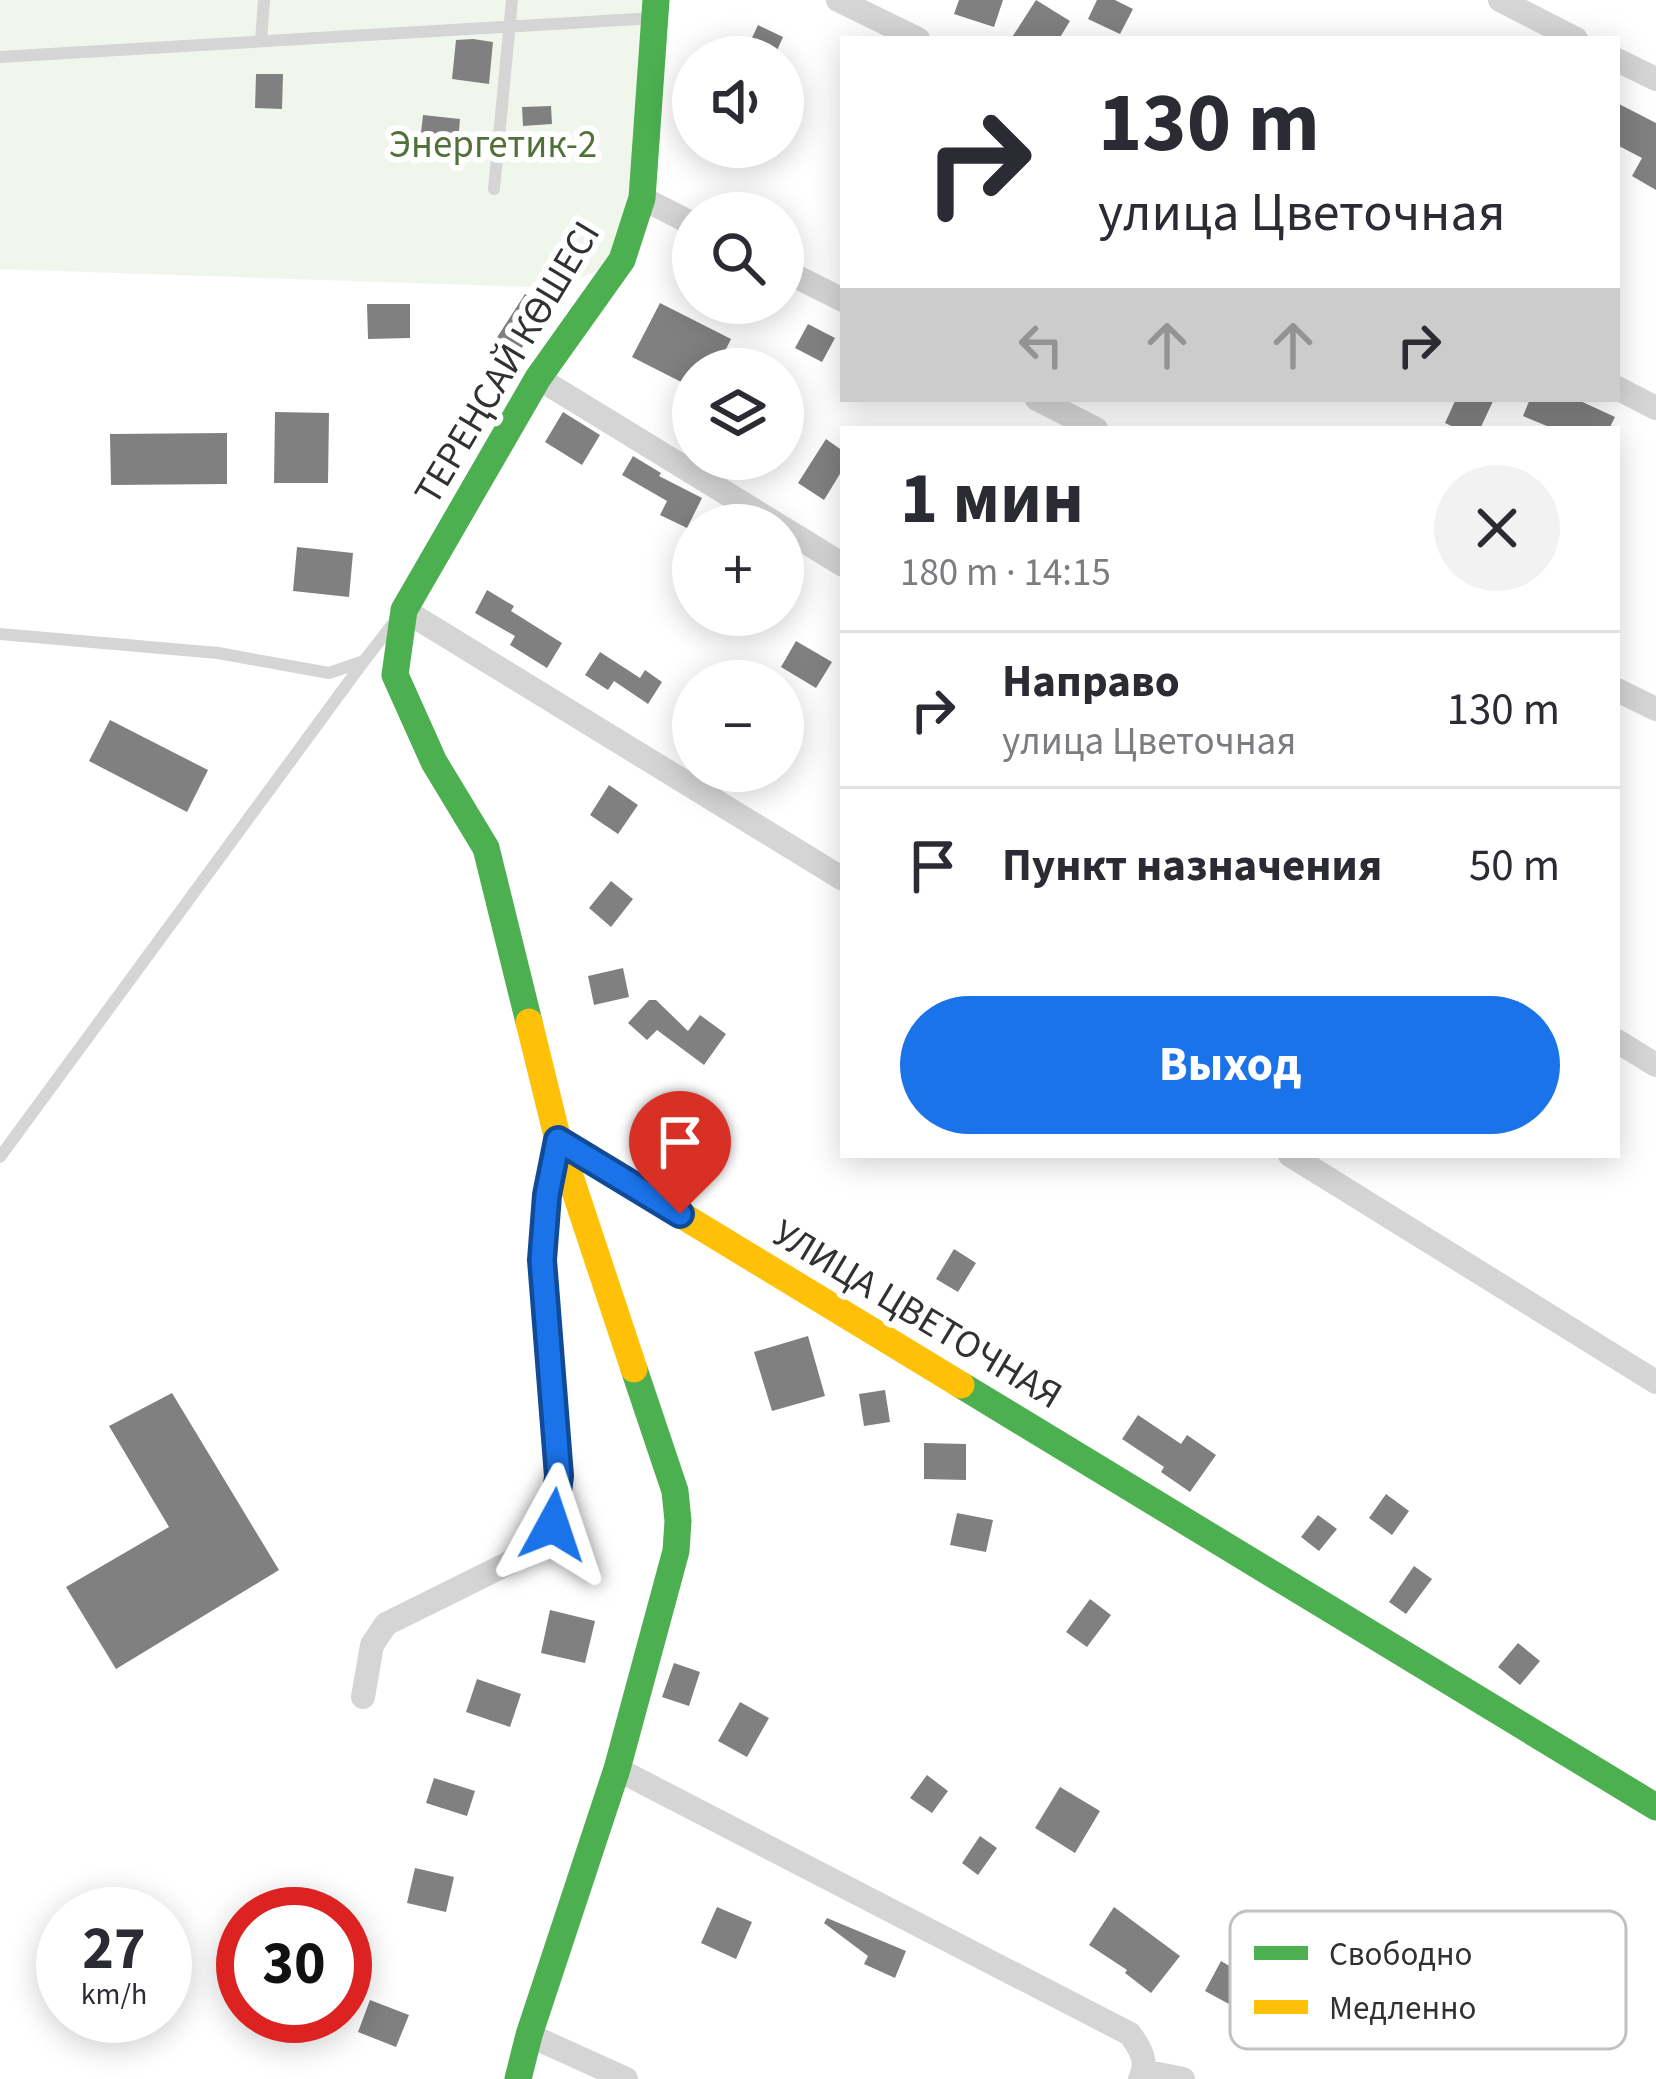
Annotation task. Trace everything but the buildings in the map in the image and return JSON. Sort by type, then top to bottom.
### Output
[{"type":"street","points":[[838,0],[912,36]]},
{"type":"street","points":[[1500,0],[1570,36]]},
{"type":"street","name":"ТЕРЕҢСАЙ КӨШЕСІ","points":[[404,610],[538,379],[622,260],[642,198],[656,9]]},
{"type":"street","points":[[1620,62],[1656,80]]},
{"type":"street","points":[[642,198],[672,213]]},
{"type":"street","points":[[804,281],[840,299]]},
{"type":"street","points":[[538,379],[744,504]]},
{"type":"street","points":[[1620,390],[1656,408]]},
{"type":"street","points":[[1043,402],[1090,426]]},
{"type":"street","points":[[804,541],[840,563]]},
{"type":"street","points":[[518,2079],[617,1769],[676,1551],[678,1521],[674,1491],[558,1140],[486,848],[412,718],[395,675],[404,610],[840,877]]},
{"type":"street","points":[[1620,691],[1656,709]]},
{"type":"street","points":[[1620,1043],[1656,1065]]},
{"type":"street","points":[[363,1697],[371,1645],[386,1624],[507,1564],[534,1546],[553,1525],[559,1476],[542,1260],[547,1195],[558,1140]]},
{"type":"street","name":"УЛИЦА ЦВЕТОЧНАЯ","points":[[558,1140],[1656,1807]]},
{"type":"street","points":[[1295,1158],[1656,1382]]},
{"type":"street","points":[[617,1769],[1130,2034],[1142,2051],[1142,2075],[1183,2079]]},
{"type":"street","points":[[529,2035],[626,2079]]},
{"type":"lane","points":[[261,41],[264,0]]},
{"type":"lane","points":[[494,189],[512,0]]},
{"type":"lane","points":[[0,57],[510,26],[656,9]]},
{"type":"lane","points":[[0,1157],[404,610]]},
{"type":"lane","points":[[0,634],[218,653],[329,673],[364,662]]},
{"type":"green space","name":"Энергетик-2","points":[[0,0],[656,0],[622,260],[558,288],[0,269]]},
{"type":"traffic: fast","points":[[529,1022],[486,848],[434,762],[395,675],[404,610],[538,378],[622,260],[642,198],[656,0]]},
{"type":"traffic: fast","points":[[518,2079],[617,1769],[676,1551],[675,1491],[634,1369]]},
{"type":"traffic: fast","points":[[961,1385],[1656,1807]]},
{"type":"traffic: slow","points":[[529,1022],[558,1140],[961,1385]]},
{"type":"traffic: slow","points":[[558,1140],[634,1369]]},
{"type":"route","points":[[553,1525],[559,1476],[542,1260],[547,1195],[558,1140],[680,1214]]}]
